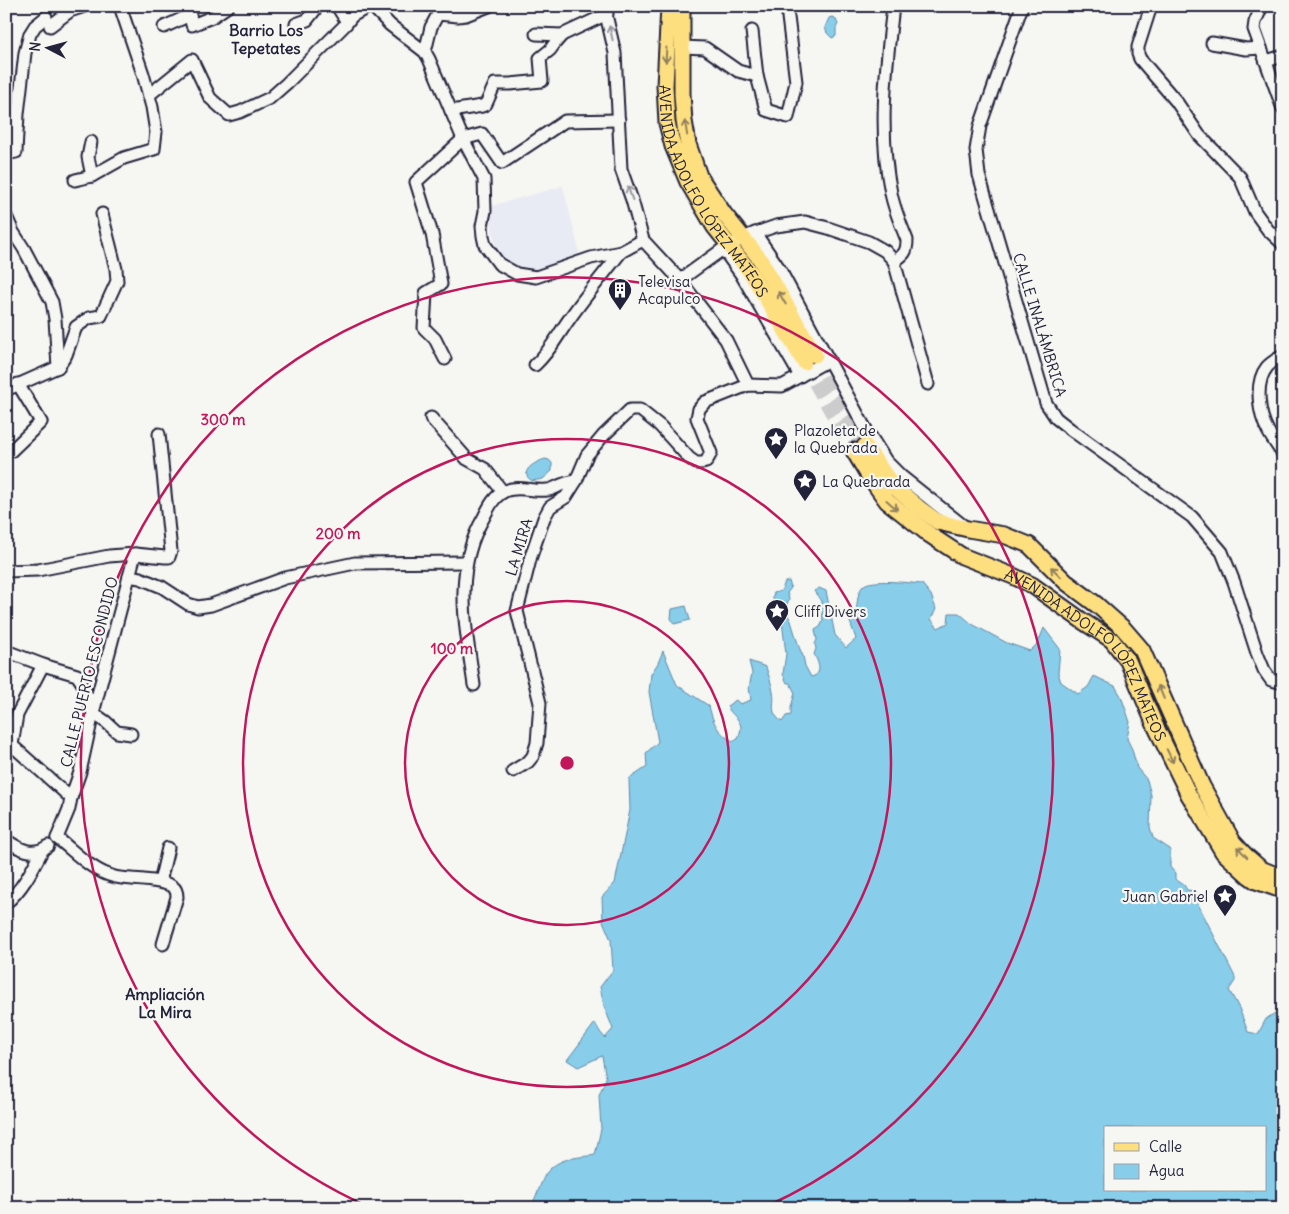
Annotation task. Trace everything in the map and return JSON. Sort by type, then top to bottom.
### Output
[{"type":"main road","name":"AVENIDA ADOLFO LÓPEZ MATEOS","points":[[669,6],[665,86],[667,123],[673,146],[688,182],[726,247],[751,273],[812,363]]},
{"type":"main road","name":"AVENIDA ADOLFO LÓPEZ MATEOS","points":[[682,6],[682,94],[688,144],[699,176],[724,214],[749,235],[812,363]]},
{"type":"main road","name":"AVENIDA ADOLFO LÓPEZ MATEOS","points":[[1283,878],[1262,868],[1246,856],[1233,842],[1202,786],[1142,650],[1123,628],[1098,605],[1066,582],[1029,545],[1004,535],[938,522],[892,486],[859,449],[869,476],[888,501],[930,535],[962,556],[1032,585],[1112,640],[1128,661],[1155,725],[1189,796],[1223,852],[1249,876],[1283,890]]},
{"type":"street","points":[[6,154],[16,152],[25,53],[30,34],[35,26],[85,6]]},
{"type":"street","points":[[75,180],[92,176],[124,158],[154,149],[156,132],[149,95],[120,6]]},
{"type":"street","points":[[164,27],[189,10],[192,26],[212,17],[228,6]]},
{"type":"street","points":[[296,24],[307,20],[318,6]]},
{"type":"street","points":[[337,6],[347,22]]},
{"type":"street","points":[[149,95],[192,60],[210,98],[229,115],[240,112],[270,98],[352,16],[371,6],[390,25],[425,52],[433,68],[463,139],[484,179],[485,211],[482,236],[485,245],[498,264],[517,274],[536,277],[591,258],[621,252],[643,240]]},
{"type":"street","points":[[425,52],[431,27],[438,10],[458,16],[466,15],[489,6]]},
{"type":"street","points":[[893,6],[884,87],[886,157],[891,194],[907,240],[907,248],[903,256],[894,261]]},
{"type":"street","name":"CALLE INALÁMBRICA","points":[[1022,6],[980,126],[976,150],[979,175],[1046,403],[1056,418],[1192,517],[1212,540],[1222,552],[1264,670],[1271,680],[1283,683]]},
{"type":"street","points":[[1151,6],[1138,47],[1140,59],[1176,101],[1199,135],[1240,177],[1255,212],[1268,230],[1283,244]]},
{"type":"street","points":[[1262,6],[1255,22],[1254,30],[1283,109]]},
{"type":"street","points":[[451,111],[486,104],[495,84],[542,81],[540,58],[550,50],[562,35],[606,10],[615,53],[621,169],[643,240],[680,280],[726,340],[748,385],[782,386],[812,363],[864,426],[886,461],[968,529]]},
{"type":"street","points":[[752,31],[757,76],[766,110],[788,117],[796,82],[788,17]]},
{"type":"street","points":[[536,34],[562,35]]},
{"type":"street","points":[[1212,43],[1246,49],[1261,48]]},
{"type":"street","points":[[682,47],[705,48],[738,71],[757,76]]},
{"type":"street","points":[[1266,61],[1283,56]]},
{"type":"street","points":[[445,360],[435,339],[424,328],[426,293],[441,284],[432,234],[416,182],[463,139],[482,134],[502,163],[565,121],[619,120]]},
{"type":"street","points":[[91,142],[88,157],[92,176]]},
{"type":"street","points":[[6,390],[58,367],[66,355],[76,328],[89,318],[101,316],[117,280],[102,214]]},
{"type":"street","points":[[6,216],[52,302],[58,367]]},
{"type":"street","points":[[680,280],[726,247],[749,235],[776,226],[805,222],[869,242],[885,251],[894,261],[928,384]]},
{"type":"street","points":[[535,365],[546,355],[570,318],[621,252]]},
{"type":"street","points":[[1283,356],[1265,369],[1259,393],[1260,408],[1267,430],[1283,454]]},
{"type":"street","points":[[10,451],[41,422],[18,384]]},
{"type":"street","name":"LA MIRA","points":[[513,771],[528,762],[533,756],[538,743],[540,703],[517,611],[531,556],[544,518],[550,507],[566,498],[576,481],[587,455],[630,410],[640,410],[660,426],[689,458],[696,463],[706,462],[711,453],[697,418],[699,409],[705,402],[748,385]]},
{"type":"street","points":[[431,418],[467,460],[485,469],[503,492]]},
{"type":"street","points":[[6,571],[38,570],[108,556],[135,554],[169,557],[171,551],[159,434]]},
{"type":"street","points":[[474,685],[464,614],[466,562],[477,528],[494,500],[503,492],[512,489],[549,491],[560,485],[576,481]]},
{"type":"street","name":"CALLE PUERTO ESCONDIDO","points":[[57,838],[80,772],[93,713],[135,554]]},
{"type":"street","points":[[129,576],[140,578],[162,587],[188,604],[198,607],[211,605],[285,578],[356,563],[466,562]]},
{"type":"street","points":[[6,651],[77,675],[84,684],[93,713],[117,732],[131,734]]},
{"type":"street","points":[[43,665],[17,715],[8,746],[70,798]]},
{"type":"street","points":[[6,903],[14,896],[43,849],[57,838],[98,871],[116,877],[160,882],[172,886],[178,897],[163,944]]},
{"type":"street","points":[[6,840],[20,850],[43,849]]},
{"type":"street","points":[[160,882],[168,848]]},
{"type":"shaded area","points":[[563,186],[581,259],[539,270],[509,264],[497,253],[492,229],[491,206]]},
{"type":"water","points":[[829,18],[835,18],[838,24],[836,36],[832,38],[827,33],[825,27]]},
{"type":"water","points":[[545,459],[552,463],[552,471],[543,479],[532,481],[526,474],[527,470],[537,462]]},
{"type":"water","points":[[789,581],[791,588],[787,593],[789,599],[785,609],[791,621],[805,666],[811,677],[819,671],[814,654],[817,640],[815,630],[820,627],[823,621],[821,601],[814,591],[819,588],[826,591],[835,635],[846,648],[856,639],[849,619],[855,616],[858,596],[863,586],[874,582],[891,582],[922,584],[931,595],[936,609],[931,619],[938,628],[948,623],[949,613],[959,613],[972,624],[1007,643],[1030,651],[1038,643],[1044,628],[1060,649],[1058,673],[1061,682],[1078,694],[1088,687],[1094,676],[1115,686],[1121,696],[1130,722],[1127,739],[1137,768],[1147,780],[1151,795],[1150,827],[1153,838],[1170,849],[1170,867],[1175,873],[1175,879],[1184,885],[1187,890],[1195,891],[1197,894],[1198,904],[1235,977],[1235,981],[1229,990],[1239,1008],[1248,1032],[1258,1034],[1266,1019],[1275,1013],[1279,1019],[1283,1020],[1283,1208],[529,1208],[545,1175],[550,1169],[567,1159],[595,1155],[601,1129],[599,1095],[606,1078],[602,1056],[578,1067],[567,1060],[595,1023],[605,1038],[613,1029],[604,1006],[600,987],[613,970],[611,940],[603,921],[602,897],[615,883],[630,810],[629,779],[647,767],[646,753],[658,742],[649,692],[651,674],[663,651],[677,685],[709,706],[719,731],[733,741],[738,739],[741,727],[739,721],[727,706],[736,700],[740,704],[751,700],[749,688],[752,673],[749,661],[766,667],[774,697],[773,708],[775,714],[782,722],[786,716],[791,715],[795,693],[783,674],[786,654],[780,605],[772,598],[774,593],[781,591],[785,582]]},
{"type":"water","points":[[686,606],[690,620],[674,624],[671,618],[672,609]]},
{"type":"tunnel","points":[[815,355],[865,446]]},
{"type":"tunnel","points":[[804,362],[854,451]]},
{"type":"place","name":"Televisa Acapulco","points":[[620,311]]},
{"type":"place","name":"Plazoleta de la Quebrada","points":[[776,460]]},
{"type":"place","name":"La Quebrada","points":[[805,502]]},
{"type":"place","name":"Cliff Divers","points":[[777,632]]},
{"type":"place","name":"Juan Gabriel","points":[[1225,917]]},
{"type":"district","name":"Barrio Los Tepetates","points":[[266,39]]},
{"type":"district","name":"Ampliación La Mira","points":[[165,1003]]}]
